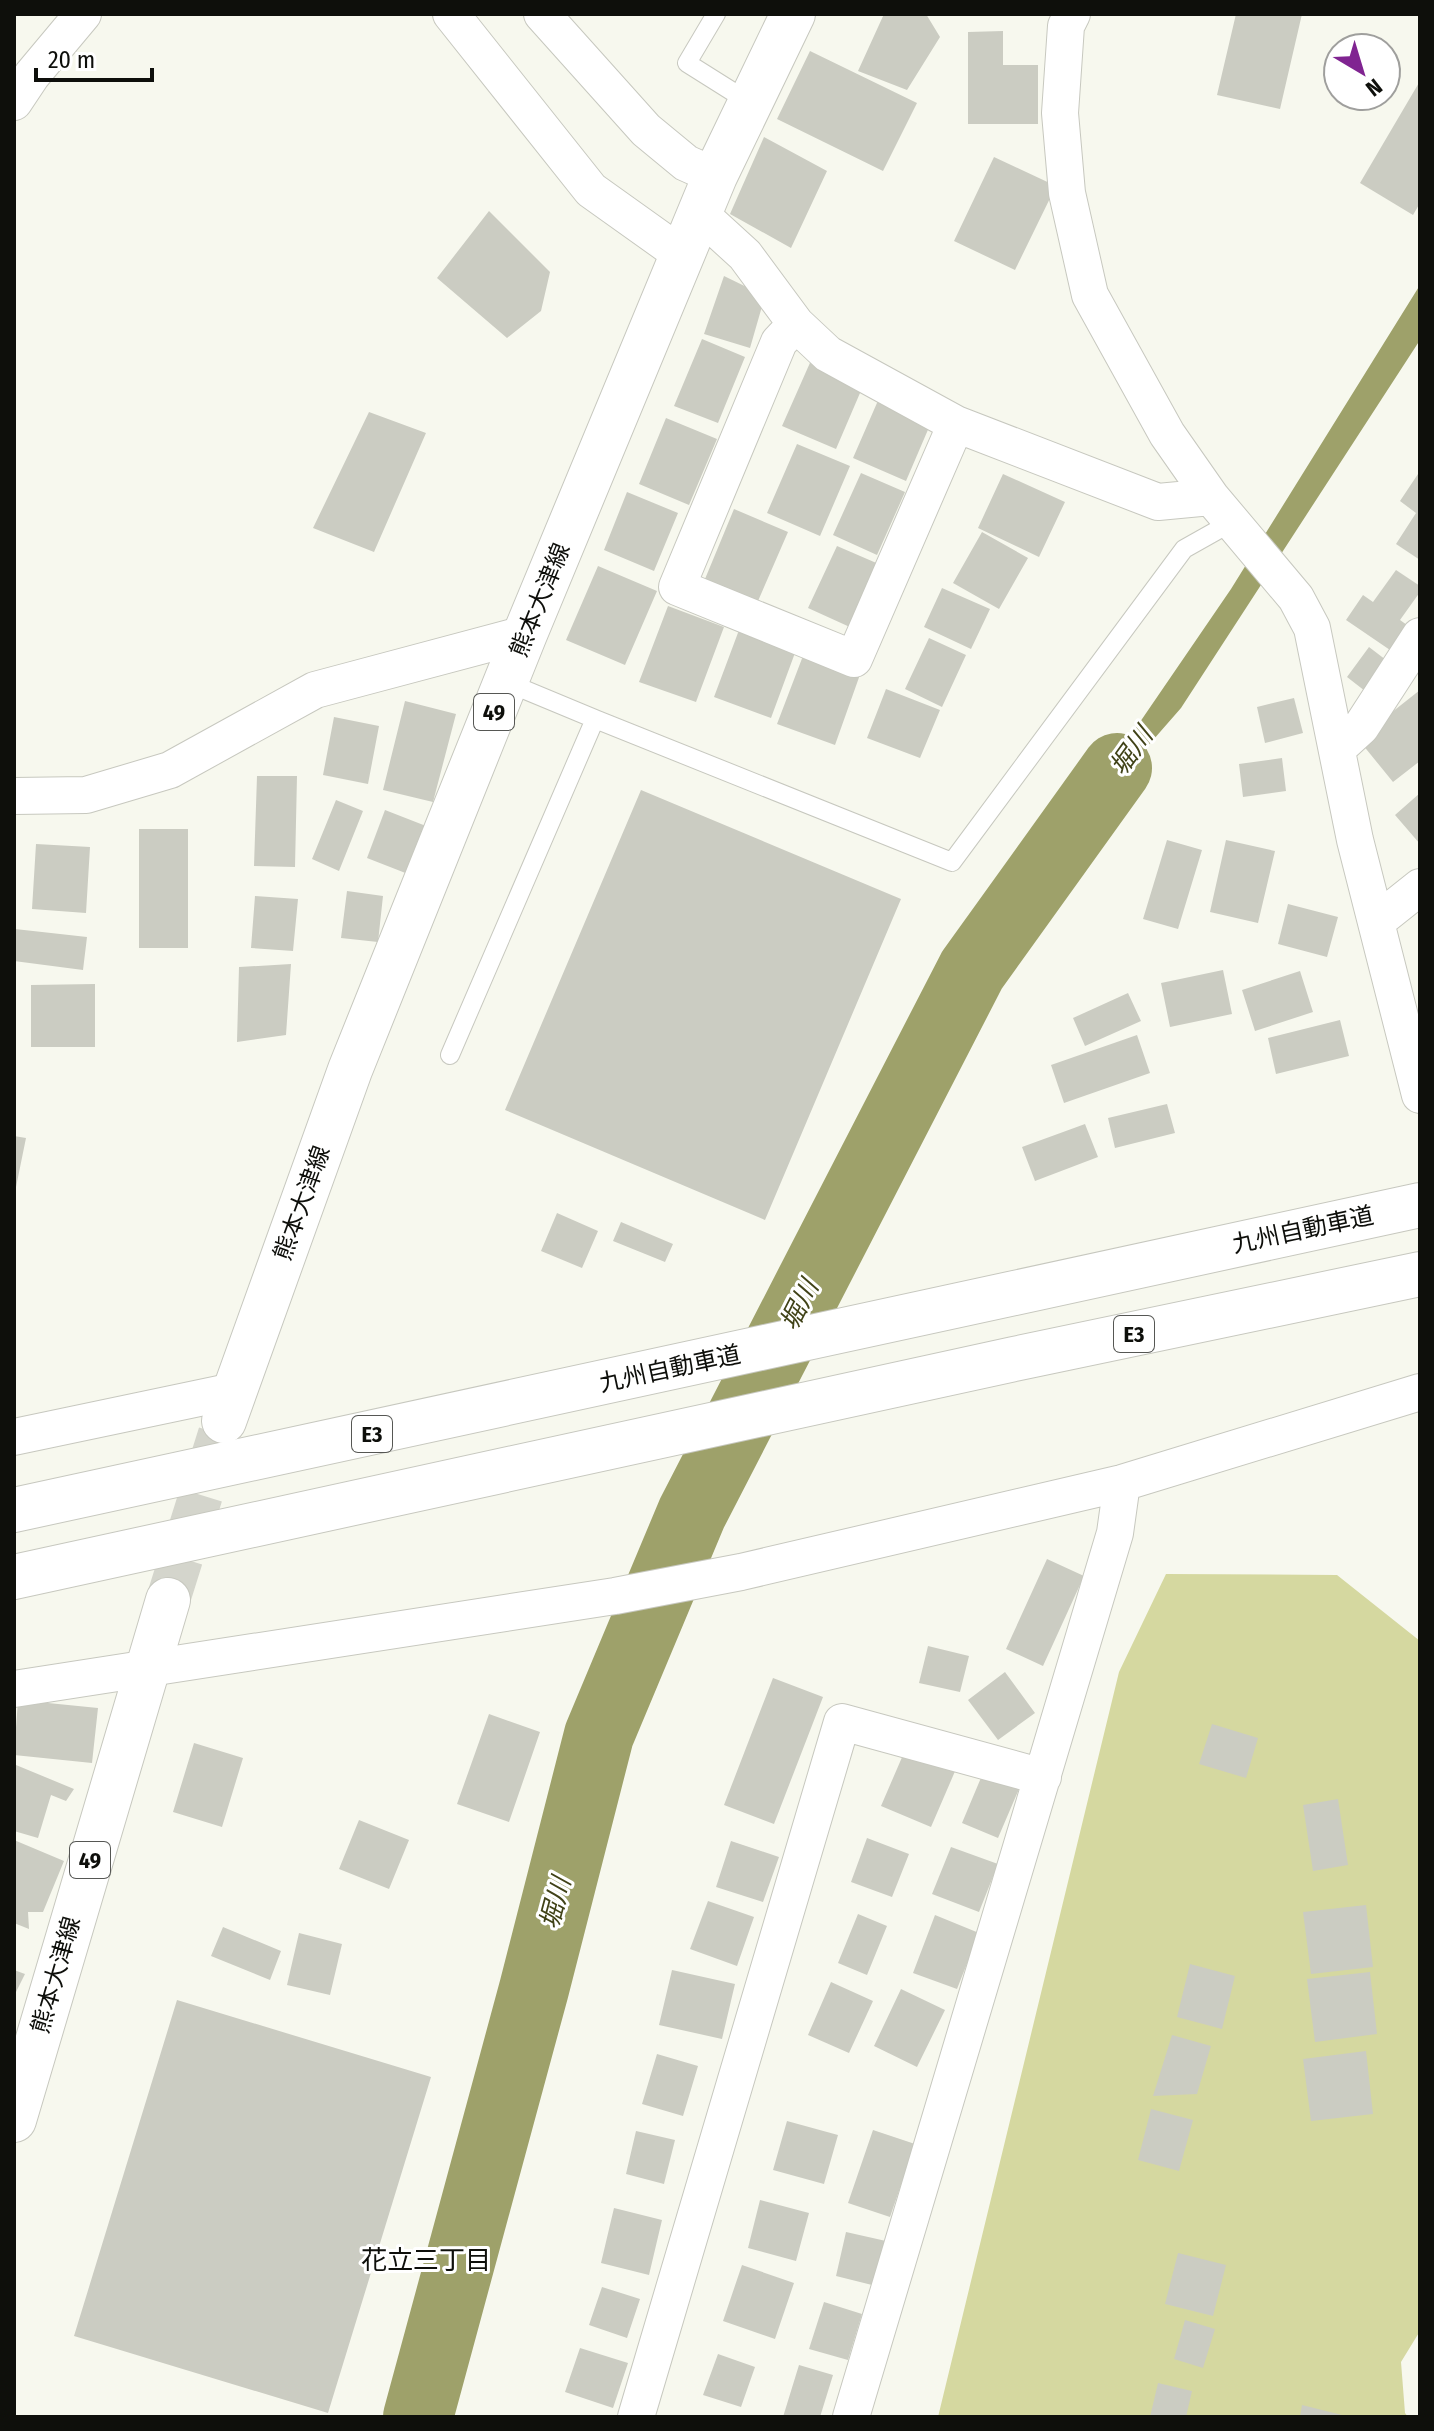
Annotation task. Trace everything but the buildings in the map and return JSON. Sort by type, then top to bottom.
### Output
[{"type":"main road","name":"熊本大津線","points":[[229,1406],[350,1070],[525,634],[707,194],[786,16]]},
{"type":"main road","name":"九州自動車道","points":[[14,1510],[1420,1205]]},
{"type":"main road","name":"E3","points":[[14,1577],[1420,1274]]},
{"type":"main road","name":"熊本大津線","points":[[14,2120],[168,1600]]},
{"type":"street","points":[[14,102],[32,75],[83,14]]},
{"type":"street","points":[[451,14],[591,190],[682,255]]},
{"type":"street","points":[[542,14],[646,130],[686,163],[745,255],[796,324],[828,354],[956,424],[1158,502],[1229,519]]},
{"type":"street","points":[[1072,14],[1066,26],[1060,113],[1067,193],[1090,295],[1167,434],[1229,519],[1289,589],[1312,628],[1355,840],[1419,1080]]},
{"type":"street","points":[[796,324],[779,342],[677,587],[854,659],[956,424]]},
{"type":"street","points":[[14,796],[86,795],[170,770],[315,690],[525,634]]},
{"type":"street","points":[[1338,748],[1361,727],[1420,636]]},
{"type":"street","points":[[1376,922],[1420,887]]},
{"type":"street","points":[[14,1689],[615,1596],[741,1572],[1122,1483],[1420,1392]]},
{"type":"street","points":[[14,1437],[229,1406]]},
{"type":"street","points":[[851,2417],[1115,1533],[1122,1483]]},
{"type":"street","points":[[636,2417],[842,1722],[1043,1777]]},
{"type":"lane","points":[[716,14],[687,63],[749,102]]},
{"type":"lane","points":[[506,682],[952,862],[1184,549],[1229,519]]},
{"type":"lane","points":[[450,1055],[595,719]]},
{"type":"shaded area","points":[[1166,1574],[1337,1575],[1420,1641],[1420,2331],[1401,2362],[1405,2413],[1408,2417],[938,2417],[1119,1672]]},
{"type":"water","points":[[1420,285],[1420,340],[1181,708],[1036,874],[1231,589]]},
{"type":"waterway","name":"堀川","points":[[418,2417],[599,1735],[692,1513],[972,970],[1117,768]]},
{"type":"tunnel","points":[[168,1600],[220,1434]]},
{"type":"district","name":"花立三丁目","points":[[426,2260]]}]
